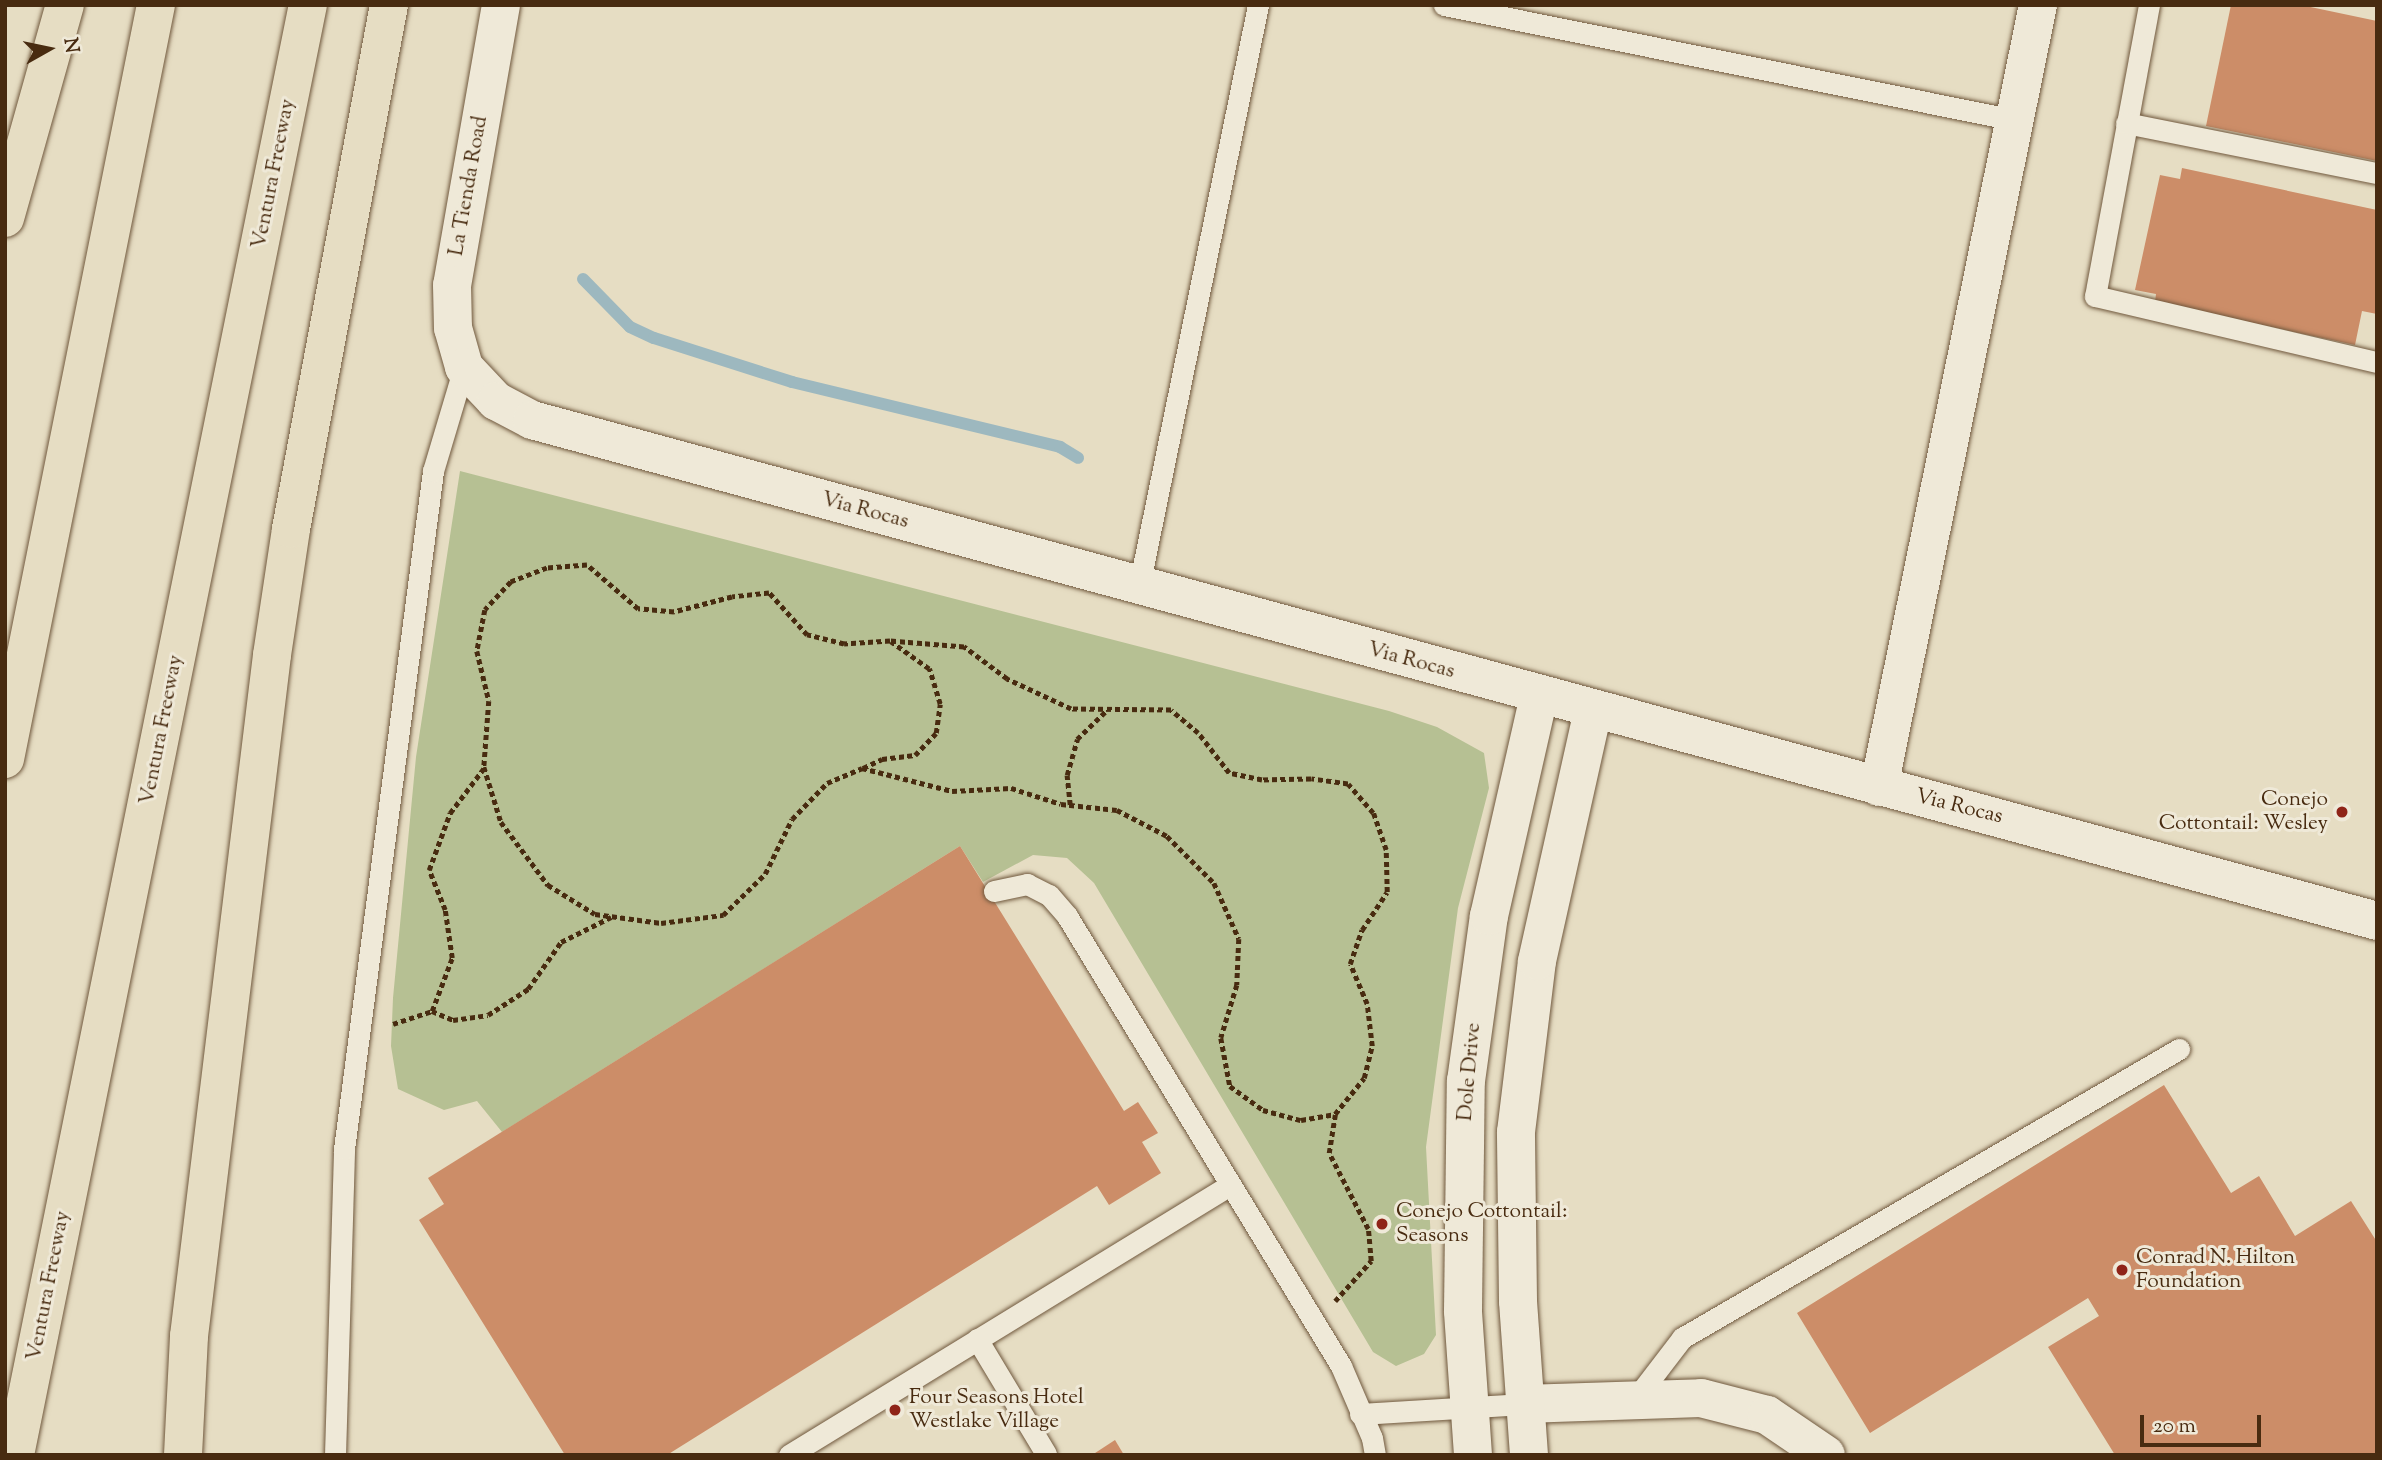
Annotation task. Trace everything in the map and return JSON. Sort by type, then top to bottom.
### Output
[{"type":"highway","points":[[5,218],[65,5]]},
{"type":"highway","points":[[5,759],[156,5]]},
{"type":"highway","name":"Ventura Freeway","points":[[15,1455],[308,5]]},
{"type":"highway","points":[[183,1455],[189,1336],[272,655],[291,529],[389,5]]},
{"type":"street","name":"La Tienda Road","points":[[464,367],[453,328],[452,285],[501,5]]},
{"type":"street","points":[[1879,787],[2038,5]]},
{"type":"street","name":"Via Rocas","points":[[464,367],[496,401],[532,420],[1539,696],[2377,921]]},
{"type":"street","name":"Dole Drive","points":[[1473,1455],[1463,1311],[1466,1081],[1489,916],[1539,696]]},
{"type":"street","points":[[1529,1455],[1524,1404],[1516,1132],[1537,961],[1593,710]]},
{"type":"street","points":[[1524,1404],[1636,1398],[1701,1398],[1767,1415],[1826,1455]]},
{"type":"lane","points":[[1139,586],[1258,5]]},
{"type":"lane","points":[[1444,5],[2015,121]]},
{"type":"lane","points":[[2149,5],[2095,296],[2377,362]]},
{"type":"lane","points":[[2126,123],[2377,173]]},
{"type":"lane","points":[[335,1455],[344,1149],[433,471],[464,367]]},
{"type":"lane","points":[[994,891],[1027,884],[1049,895],[1067,916],[1341,1366],[1375,1455]]},
{"type":"lane","points":[[1636,1398],[1682,1338],[2179,1049]]},
{"type":"lane","points":[[789,1455],[1230,1185]]},
{"type":"lane","points":[[977,1339],[1046,1454]]},
{"type":"lane","points":[[1360,1414],[1524,1404]]},
{"type":"path","points":[[890,641],[929,669],[940,704],[936,733],[915,755],[882,760],[827,783],[792,819],[765,874],[723,915],[661,922],[594,914],[548,885],[500,822],[484,767],[489,701],[477,650],[485,610],[511,582],[547,568],[587,565],[638,609],[674,612],[732,597],[769,593],[807,635],[844,644],[890,641],[964,647],[1007,679],[1071,709],[1171,710],[1198,733],[1229,773],[1262,780],[1311,779],[1348,784],[1373,813],[1386,850],[1387,892],[1362,930],[1350,964],[1367,1004],[1372,1046],[1364,1079],[1335,1114],[1329,1153],[1368,1230],[1371,1261],[1343,1296],[1310,1315]]},
{"type":"path","points":[[1070,805],[1067,775],[1077,739],[1107,709]]},
{"type":"path","points":[[432,1011],[452,958],[445,910],[429,870],[450,813],[484,767]]},
{"type":"path","points":[[862,768],[952,791],[1011,788],[1070,805],[1117,810],[1167,836],[1214,883],[1240,939],[1237,985],[1220,1038],[1230,1086],[1263,1110],[1301,1120],[1335,1114]]},
{"type":"path","points":[[360,1025],[391,1024],[432,1011],[453,1020],[488,1015],[528,989],[561,942],[612,916]]},
{"type":"green space","points":[[460,471],[1389,711],[1437,727],[1484,753],[1489,788],[1458,908],[1426,1147],[1436,1335],[1424,1354],[1396,1366],[1373,1352],[1094,883],[1067,858],[1033,855],[983,882],[960,846],[502,1132],[477,1101],[444,1110],[398,1089],[391,1046],[393,998],[416,757]]},
{"type":"building","points":[[2231,5],[2301,5],[2377,21],[2377,161],[2206,126]]},
{"type":"building","points":[[2182,168],[2377,210],[2377,314],[2362,311],[2355,345],[2155,302],[2156,294],[2135,290],[2160,175],[2180,179]]},
{"type":"building","points":[[960,846],[1124,1111],[1138,1102],[1158,1133],[1142,1142],[1161,1173],[1109,1205],[1097,1186],[667,1455],[565,1455],[419,1220],[444,1204],[428,1178]]},
{"type":"building","name":"Conrad N. Hilton Foundation","points":[[2164,1085],[2231,1193],[2259,1176],[2295,1236],[2351,1201],[2377,1242],[2377,1455],[2115,1455],[2048,1347],[2099,1316],[2088,1298],[1870,1433],[1797,1313]]},
{"type":"building","points":[[1115,1440],[1124,1455],[1092,1455]]},
{"type":"waterway","points":[[583,279],[630,327],[654,338],[792,382],[1060,447],[1078,458]]},
{"type":"place","name":"Conejo Cottontail: Wesley","points":[[2342,812]]},
{"type":"place","name":"Conejo Cottontail: Seasons","points":[[1382,1224]]},
{"type":"place","name":"Conrad N. Hilton Foundation","points":[[2122,1270]]},
{"type":"place","name":"Four Seasons Hotel Westlake Village","points":[[895,1410]]}]
